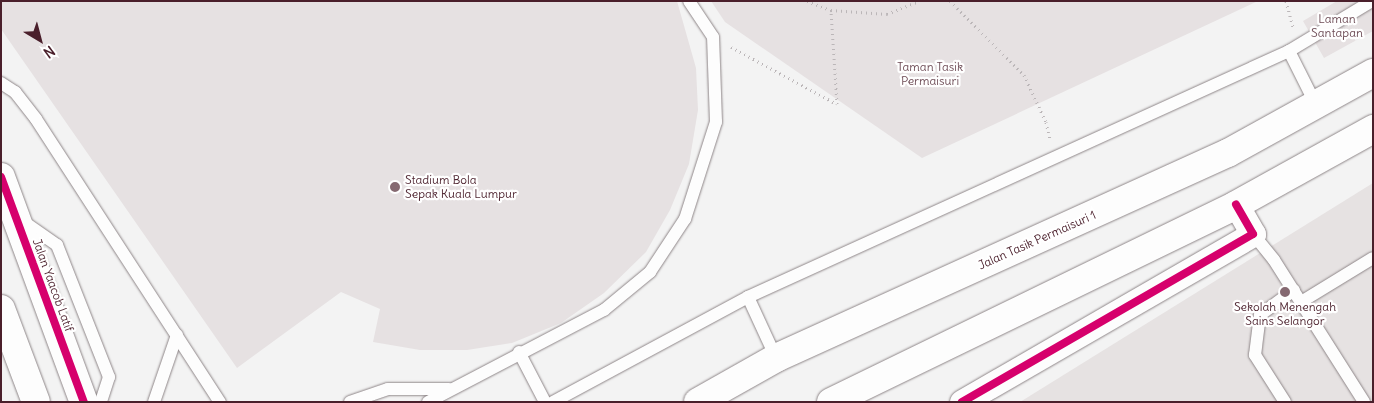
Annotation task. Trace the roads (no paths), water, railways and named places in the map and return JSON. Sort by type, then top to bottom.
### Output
[{"type":"main road","name":"Jalan Tasik Permaisuri 1","points":[[698,402],[776,358],[1228,154],[1373,74]]},
{"type":"main road","points":[[831,402],[1236,205],[1373,129]]},
{"type":"main road","name":"Jalan Yaacob Latif","points":[[1,177],[84,402]]},
{"type":"main road","points":[[1,308],[36,402]]},
{"type":"street","points":[[962,402],[1253,234],[1236,205]]},
{"type":"lane","points":[[428,402],[519,352],[604,310],[650,272],[685,219],[716,122],[713,37],[689,1]]},
{"type":"lane","points":[[553,402],[748,298],[1289,51],[1372,1]]},
{"type":"lane","points":[[1289,51],[1316,105]]},
{"type":"lane","points":[[1,83],[15,92],[36,119],[220,402]]},
{"type":"lane","points":[[17,217],[58,245],[109,376],[101,402]]},
{"type":"lane","points":[[1253,234],[1294,290],[1364,402]]},
{"type":"lane","points":[[1301,302],[1373,258]]},
{"type":"lane","points":[[1285,402],[1255,355],[1260,315],[1294,290]]},
{"type":"lane","points":[[748,298],[776,358]]},
{"type":"lane","points":[[154,402],[177,335]]},
{"type":"lane","points":[[519,352],[545,402]]},
{"type":"lane","points":[[350,402],[388,389],[451,389]]},
{"type":"place","name":"Stadium Bola Sepak Kuala Lumpur","points":[[395,187]]},
{"type":"place","name":"Sekolah Menengah Sains Selangor","points":[[1285,292]]},
{"type":"park label","name":"Laman Santapan","points":[[1337,26]]},
{"type":"park label","name":"Taman Tasik Permaisuri","points":[[930,74]]}]
